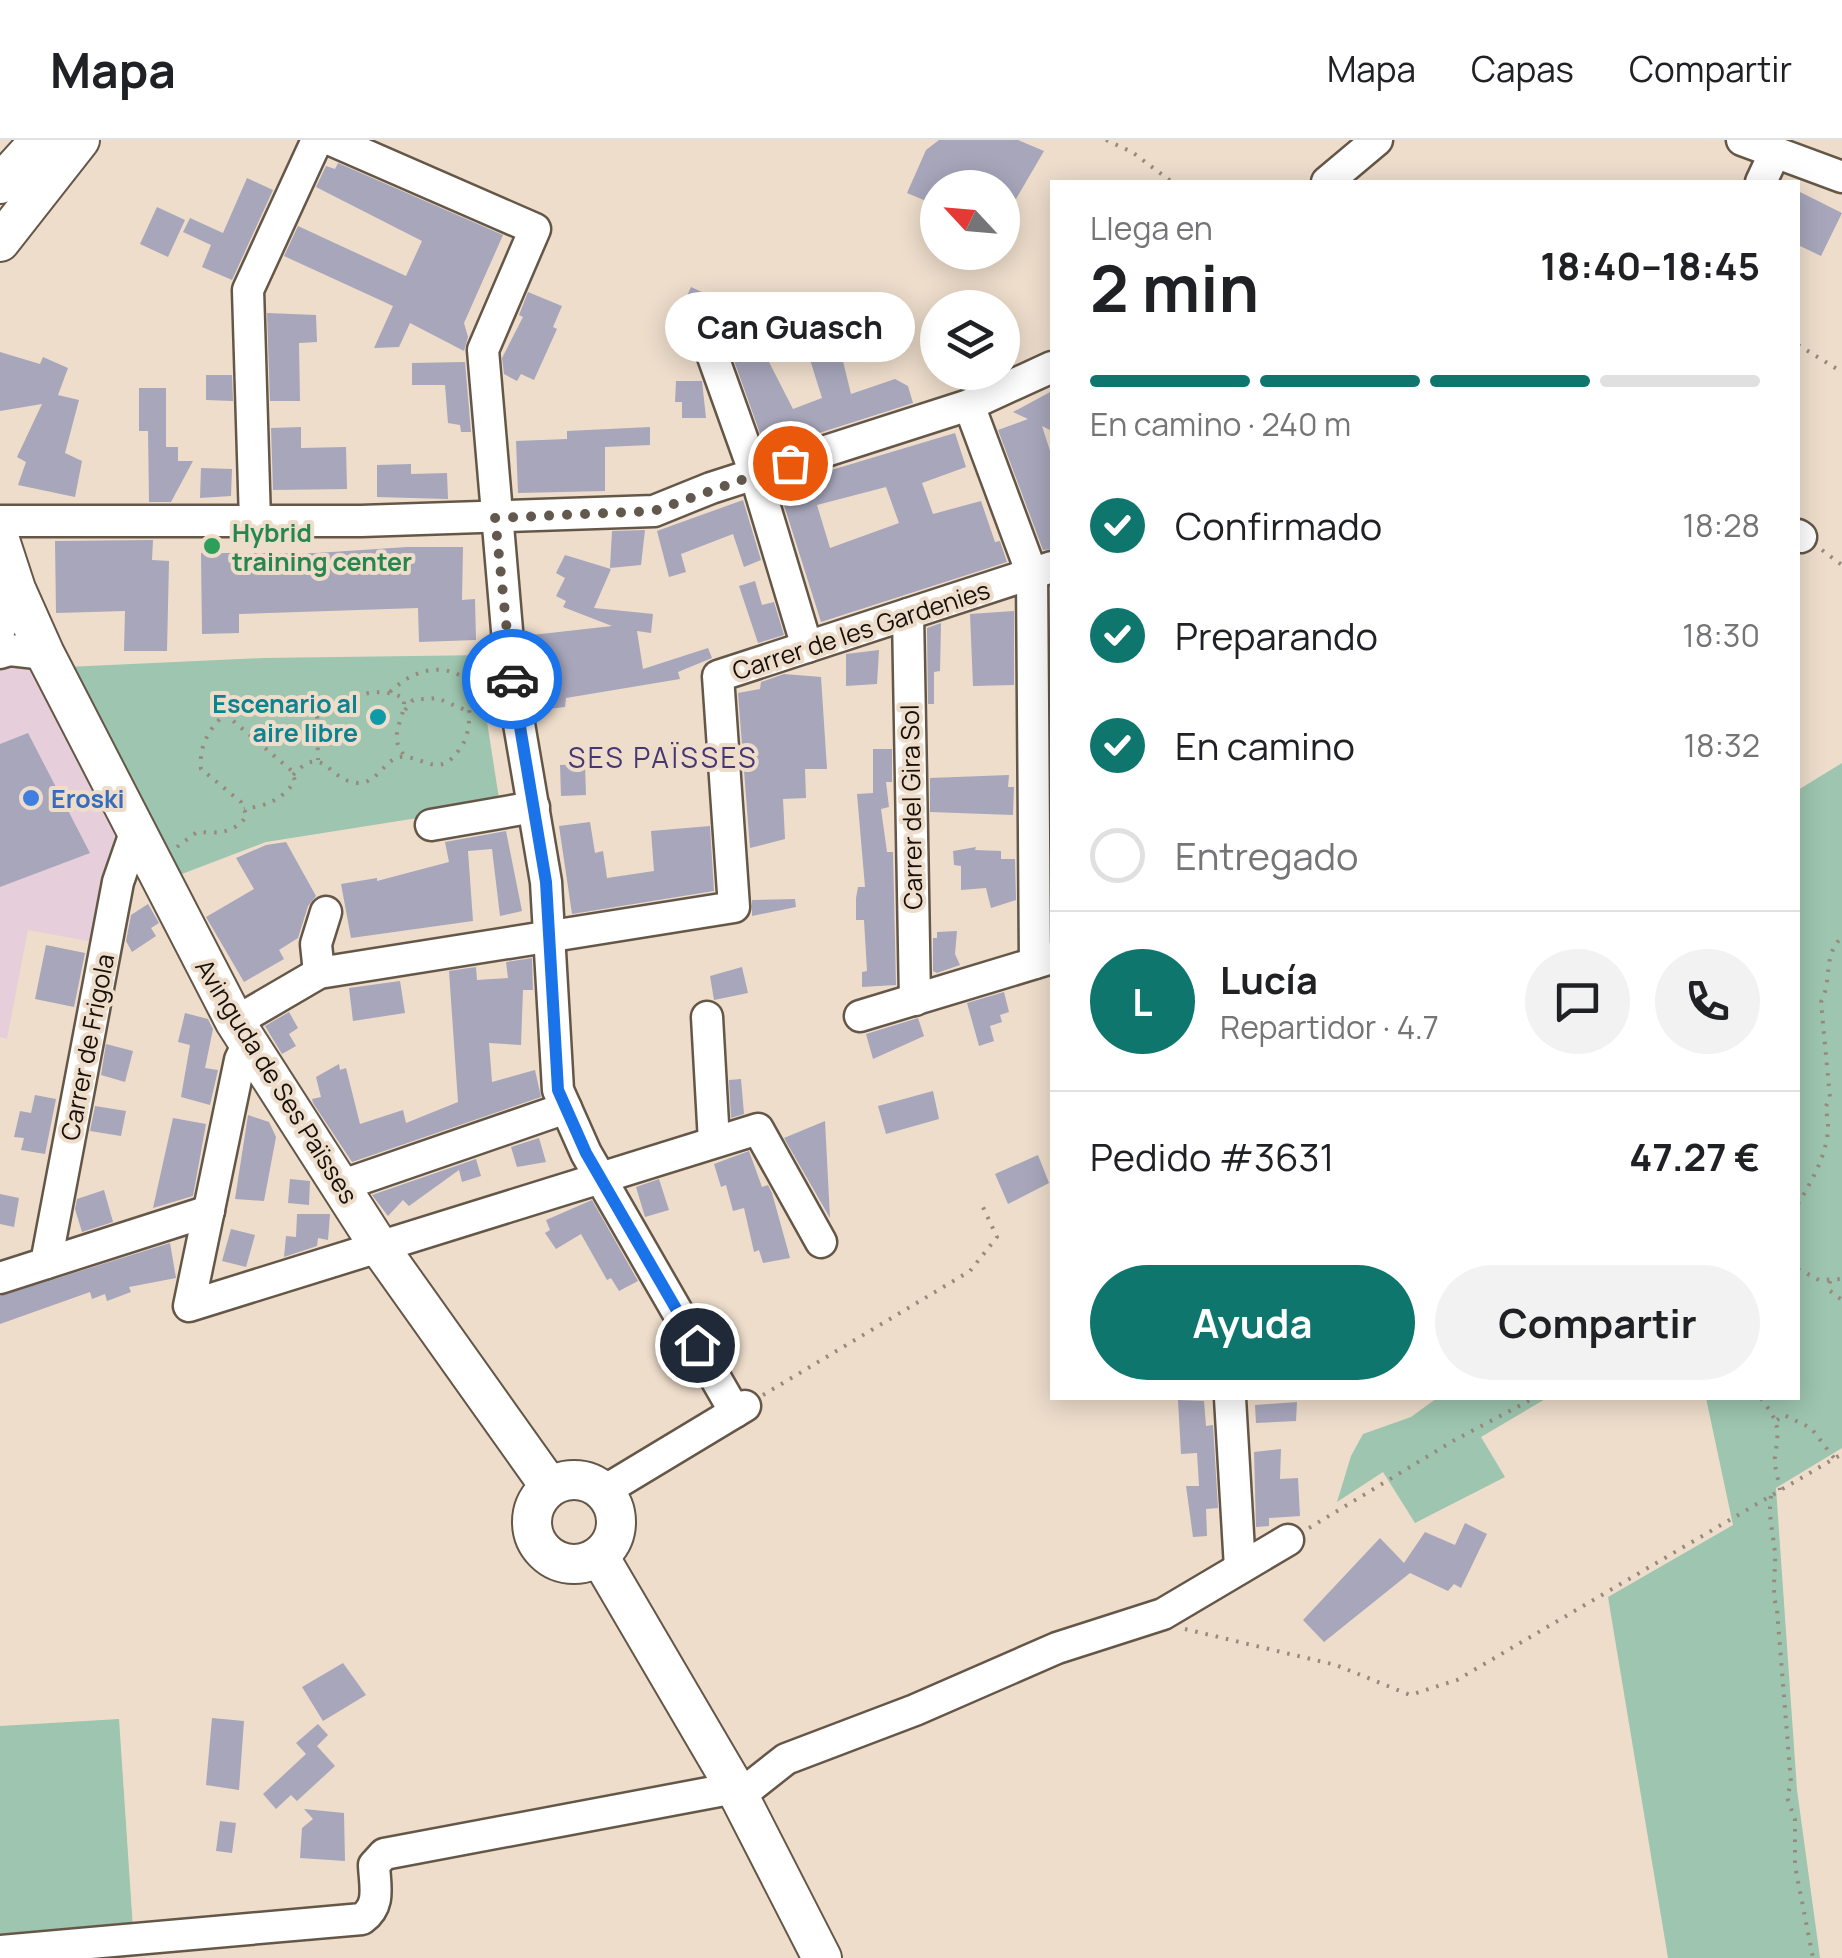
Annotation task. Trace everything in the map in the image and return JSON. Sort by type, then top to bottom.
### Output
[{"type":"main road","points":[[0,184],[40,140]]},
{"type":"main road","points":[[0,242],[80,140]]},
{"type":"main road","name":"Avinguda de Ses Païsses","points":[[0,540],[16,588],[46,654],[241,1033],[380,1248],[550,1487]]},
{"type":"main road","points":[[578,1480],[604,1492],[616,1517],[615,1532],[599,1556],[571,1564],[557,1560],[536,1540],[533,1511],[550,1487],[578,1480]]},
{"type":"main road","points":[[599,1556],[737,1792],[822,1958]]},
{"type":"street","points":[[255,521],[248,290],[317,140]]},
{"type":"street","points":[[331,140],[535,229],[482,350],[510,666],[546,882],[558,1090],[600,1178],[740,1409],[604,1492]]},
{"type":"street","points":[[1329,180],[1377,140]]},
{"type":"street","points":[[1742,140],[1842,177]]},
{"type":"street","points":[[1761,180],[1775,152]]},
{"type":"street","points":[[730,314],[712,354],[755,474],[808,647]]},
{"type":"street","points":[[0,521],[495,518],[654,511],[969,405],[1050,368]]},
{"type":"street","points":[[860,1016],[1044,960],[1042,571],[969,405]]},
{"type":"street","name":"Carrer de les Gardenies","points":[[549,936],[734,907],[718,676],[1042,571]]},
{"type":"street","points":[[0,629],[16,588]]},
{"type":"street","name":"Carrer del Gira Sol","points":[[908,614],[914,1000]]},
{"type":"street","points":[[0,654],[10,650],[46,654]]},
{"type":"street","points":[[431,826],[534,807]]},
{"type":"street","name":"Carrer de Frigola","points":[[46,1264],[118,882],[135,833]]},
{"type":"street","points":[[319,972],[316,944],[326,912]]},
{"type":"street","points":[[549,936],[319,972],[241,1033],[240,1060],[189,1306],[758,1129],[821,1242]]},
{"type":"street","points":[[707,1017],[714,1142]]},
{"type":"street","points":[[340,1186],[566,1108]]},
{"type":"street","points":[[0,1278],[210,1211]]},
{"type":"street","points":[[1230,1400],[1240,1568]]},
{"type":"street","points":[[0,1952],[362,1919],[373,1911],[374,1865],[384,1854],[737,1792],[786,1760],[916,1710],[1057,1648],[1163,1614],[1288,1540]]},
{"type":"path","points":[[1106,140],[1132,152],[1169,180]]},
{"type":"path","points":[[1800,346],[1842,372]]},
{"type":"path","points":[[470,712],[428,697],[413,700],[397,723],[396,740],[405,756],[426,766],[454,757],[469,730],[470,712],[469,681],[476,669],[510,666]]},
{"type":"path","points":[[390,692],[406,677],[422,671],[448,671],[469,681]]},
{"type":"path","points":[[317,711],[348,696],[390,692],[404,698],[405,710]]},
{"type":"path","points":[[156,874],[176,848],[197,832],[236,829],[247,816],[244,808],[201,769],[200,754],[210,729],[224,714],[226,699],[243,698],[268,704],[299,697],[317,711]]},
{"type":"path","points":[[317,711],[318,760]]},
{"type":"path","points":[[224,714],[268,748],[293,775],[294,781],[286,794],[273,803],[244,808]]},
{"type":"path","points":[[293,775],[306,762],[318,760],[354,783],[371,782],[396,758],[405,756]]},
{"type":"path","points":[[1800,1200],[1826,1142],[1829,1121],[1825,1108],[1830,1098],[1820,1002],[1828,988],[1827,961],[1842,937]]},
{"type":"path","points":[[740,1409],[970,1271],[998,1236],[982,1205]]},
{"type":"path","points":[[1800,1271],[1830,1281],[1842,1279]]},
{"type":"path","points":[[1830,1281],[1829,1290],[1842,1300]]},
{"type":"path","points":[[1288,1540],[1453,1441],[1530,1400]]},
{"type":"path","points":[[1762,1400],[1777,1420],[1780,1447],[1775,1457],[1780,1490]]},
{"type":"path","points":[[1777,1420],[1784,1416],[1811,1428],[1834,1459]]},
{"type":"path","points":[[1146,1619],[1336,1666],[1410,1695],[1457,1680],[1842,1454]]},
{"type":"path","points":[[1771,1496],[1768,1517],[1775,1554],[1772,1592],[1777,1610],[1786,1701],[1782,1714],[1791,1783],[1787,1797],[1795,1820],[1795,1866],[1813,1958]]},
{"type":"shaded area","points":[[0,637],[22,644],[115,833],[93,942],[28,930],[7,1039],[0,1037]]},
{"type":"green space","points":[[489,655],[492,686],[483,696],[500,805],[266,842],[174,877],[67,667],[263,658]]},
{"type":"green space","points":[[1842,763],[1842,1448],[1776,1488],[1797,1790],[1820,1958],[1668,1958],[1608,1597],[1733,1525],[1706,1400],[1800,1400],[1800,789]]},
{"type":"green space","points":[[1434,1400],[1544,1400],[1481,1437],[1505,1477],[1415,1523],[1383,1472],[1337,1502],[1351,1456],[1363,1434],[1411,1417]]},
{"type":"green space","points":[[119,1719],[133,1929],[0,1944],[0,1726]]},
{"type":"building","points":[[939,140],[1018,140],[1044,151],[1020,192],[1020,170],[920,170],[920,198],[907,193],[926,150]]},
{"type":"building","points":[[338,163],[503,235],[464,323],[468,337],[464,351],[410,323],[399,347],[374,348],[393,306],[284,256],[298,226],[406,276],[422,241],[316,187],[326,166],[335,169]]},
{"type":"building","points":[[247,178],[273,190],[232,280],[202,267],[211,245],[183,232],[190,218],[223,233]]},
{"type":"building","points":[[1800,192],[1842,213],[1821,256],[1800,246]]},
{"type":"building","points":[[157,207],[185,220],[168,257],[140,244]]},
{"type":"building","points":[[691,287],[704,293],[705,325],[698,340],[672,328]]},
{"type":"building","points":[[528,292],[562,306],[553,327],[557,329],[534,380],[521,374],[517,381],[504,374],[502,358],[523,317],[519,315]]},
{"type":"building","points":[[749,312],[769,322],[755,346],[805,351],[806,355],[769,362],[793,409],[822,398],[807,350],[822,346],[841,353],[851,394],[895,379],[908,386],[913,403],[766,450],[732,355]]},
{"type":"building","points":[[267,313],[316,315],[317,342],[299,343],[300,401],[270,401]]},
{"type":"building","points":[[0,352],[40,364],[43,357],[68,368],[58,395],[79,400],[65,453],[82,461],[75,497],[18,485],[26,462],[17,457],[42,404],[0,411]]},
{"type":"building","points":[[465,362],[471,432],[461,432],[460,425],[448,423],[445,385],[412,385],[412,363]]},
{"type":"building","points":[[206,375],[232,375],[233,401],[206,400]]},
{"type":"building","points":[[676,381],[702,381],[706,418],[682,418],[682,402],[675,402]]},
{"type":"building","points":[[139,388],[166,388],[166,447],[178,447],[178,461],[193,461],[171,502],[149,502],[148,431],[139,431]]},
{"type":"building","points":[[1050,392],[1050,430],[1042,426],[1050,451],[1050,549],[1043,550],[998,430],[1028,419],[1013,412]]},
{"type":"building","points":[[301,427],[301,448],[346,447],[347,489],[273,490],[271,428]]},
{"type":"building","points":[[650,427],[650,445],[605,447],[605,491],[518,493],[516,441],[567,439],[567,431]]},
{"type":"building","points":[[955,433],[966,467],[922,483],[933,514],[981,501],[995,542],[1000,541],[1007,562],[821,622],[778,486]],"holes":[[[886,487],[899,523],[830,548],[817,505]]]},
{"type":"building","points":[[411,464],[411,474],[447,473],[448,499],[377,497],[377,465]]},
{"type":"building","points":[[201,468],[232,469],[231,496],[200,498]]},
{"type":"building","points":[[743,500],[761,560],[744,567],[733,534],[681,554],[686,572],[669,577],[657,531]]},
{"type":"building","points":[[645,530],[641,565],[610,568],[612,531]]},
{"type":"building","points":[[153,540],[152,560],[169,561],[167,651],[124,651],[125,611],[56,613],[55,541]]},
{"type":"building","points":[[463,547],[462,600],[475,599],[476,640],[419,642],[418,608],[239,614],[239,633],[202,634],[201,553],[316,553]]},
{"type":"building","points":[[565,555],[611,569],[594,608],[653,614],[651,633],[637,631],[643,669],[708,648],[712,658],[678,672],[680,679],[566,698],[565,707],[539,710],[532,635],[612,626],[563,607],[566,601],[556,596],[565,578],[556,573]]},
{"type":"building","points":[[755,581],[762,605],[774,602],[784,635],[758,643],[739,586]]},
{"type":"building","points":[[1014,611],[1014,685],[973,686],[970,614]]},
{"type":"building","points":[[941,623],[940,671],[934,672],[934,704],[928,704],[927,628]]},
{"type":"building","points":[[879,650],[877,684],[846,686],[846,654]]},
{"type":"building","points":[[784,674],[821,677],[827,769],[805,769],[806,798],[783,799],[785,839],[750,848],[738,693],[760,689],[761,682]]},
{"type":"building","name":"Eroski","points":[[28,733],[90,853],[0,887],[0,744]]},
{"type":"building","points":[[873,749],[892,749],[892,782],[886,782],[889,807],[881,809],[887,852],[893,852],[896,985],[862,987],[862,972],[867,971],[864,920],[856,920],[856,898],[858,887],[865,887],[857,794],[873,793]]},
{"type":"building","points":[[585,764],[586,795],[561,796],[560,765]]},
{"type":"building","points":[[1009,775],[1008,787],[1014,787],[1013,815],[930,812],[930,778]]},
{"type":"building","points":[[590,822],[595,853],[603,851],[607,878],[654,871],[651,831],[710,826],[714,891],[572,914],[559,826]]},
{"type":"building","points":[[506,831],[522,911],[500,916],[492,849],[468,851],[473,921],[351,938],[341,884],[377,881],[449,862],[445,842]]},
{"type":"building","points":[[286,842],[316,896],[308,906],[298,938],[279,950],[284,959],[244,982],[206,917],[254,889],[236,858],[266,845]]},
{"type":"building","points":[[976,847],[975,850],[1001,851],[1001,859],[1015,859],[1016,900],[991,908],[986,888],[961,890],[961,866],[954,865],[953,851]]},
{"type":"building","points":[[795,899],[796,907],[752,916],[752,900]]},
{"type":"building","points":[[148,904],[159,923],[151,928],[156,936],[132,952],[126,941],[131,915]]},
{"type":"building","points":[[957,931],[955,954],[960,965],[933,971],[933,938],[937,938],[937,932]]},
{"type":"building","points":[[46,945],[85,953],[74,1007],[35,999]]},
{"type":"building","points":[[532,958],[533,990],[523,990],[521,1045],[489,1043],[492,1082],[535,1070],[541,1097],[352,1162],[313,1103],[312,1099],[321,1097],[316,1077],[339,1064],[340,1070],[346,1068],[360,1124],[403,1110],[406,1123],[458,1102],[449,971],[476,967],[477,980],[508,978],[506,962]]},
{"type":"building","points":[[742,967],[748,993],[714,1000],[710,976]]},
{"type":"building","points":[[400,981],[405,1013],[353,1021],[349,988]]},
{"type":"building","points":[[1004,992],[1009,1012],[1000,1015],[1002,1022],[990,1026],[994,1041],[979,1046],[967,1003]]},
{"type":"building","points":[[289,1012],[298,1028],[289,1034],[296,1046],[282,1054],[265,1026]]},
{"type":"building","points":[[185,1013],[208,1019],[213,1029],[205,1068],[218,1070],[210,1105],[181,1097],[190,1045],[178,1042]]},
{"type":"building","points":[[918,1018],[924,1036],[873,1059],[866,1034]]},
{"type":"building","points":[[106,1044],[133,1051],[125,1082],[101,1075]]},
{"type":"building","points":[[741,1079],[744,1114],[731,1118],[729,1080]]},
{"type":"building","points":[[933,1091],[939,1119],[886,1134],[878,1106]]},
{"type":"building","points":[[35,1095],[56,1099],[45,1154],[21,1150],[24,1138],[14,1137],[20,1111],[31,1113]]},
{"type":"building","points":[[95,1106],[126,1111],[121,1136],[90,1131]]},
{"type":"building","points":[[248,1115],[269,1122],[276,1137],[264,1201],[235,1199]]},
{"type":"building","points":[[173,1118],[206,1124],[193,1196],[153,1208]]},
{"type":"building","points":[[825,1121],[830,1218],[784,1138]]},
{"type":"building","points":[[539,1138],[546,1162],[517,1167],[511,1147]]},
{"type":"building","points":[[749,1151],[762,1187],[768,1185],[772,1193],[790,1258],[763,1263],[759,1250],[754,1252],[744,1208],[733,1211],[726,1185],[721,1187],[714,1164]]},
{"type":"building","points":[[1038,1155],[1049,1183],[1008,1204],[995,1174]]},
{"type":"building","points":[[476,1159],[481,1176],[462,1182],[459,1170],[409,1206],[403,1200],[388,1216],[372,1195]]},
{"type":"building","points":[[290,1179],[310,1181],[309,1205],[288,1203]]},
{"type":"building","points":[[659,1179],[669,1210],[645,1217],[636,1187]]},
{"type":"building","points":[[104,1190],[113,1222],[82,1232],[75,1209],[77,1199]]},
{"type":"building","points":[[0,1194],[19,1198],[14,1227],[0,1224]]},
{"type":"building","points":[[592,1200],[638,1281],[619,1291],[611,1278],[607,1280],[581,1234],[556,1249],[545,1233],[550,1230],[546,1220]]},
{"type":"building","points":[[297,1214],[330,1214],[328,1240],[318,1238],[317,1246],[284,1257],[286,1236],[296,1237]]},
{"type":"building","points":[[231,1229],[255,1235],[246,1267],[222,1261]]},
{"type":"building","points":[[170,1243],[176,1278],[129,1287],[131,1292],[107,1301],[105,1294],[92,1299],[90,1292],[0,1324],[0,1296]]},
{"type":"building","points":[[1178,1400],[1204,1401],[1206,1426],[1213,1425],[1218,1508],[1206,1509],[1207,1536],[1193,1537],[1186,1486],[1199,1486],[1197,1453],[1181,1454]]},
{"type":"building","points":[[1297,1402],[1296,1421],[1256,1423],[1255,1405]]},
{"type":"building","points":[[1281,1449],[1280,1479],[1298,1478],[1300,1516],[1269,1518],[1269,1526],[1256,1527],[1254,1452]]},
{"type":"building","points":[[1465,1523],[1487,1534],[1461,1588],[1454,1584],[1448,1591],[1410,1573],[1324,1642],[1303,1620],[1380,1538],[1404,1563],[1425,1532],[1455,1545]]},
{"type":"building","points":[[343,1663],[366,1695],[323,1721],[302,1687]]},
{"type":"building","points":[[212,1718],[244,1721],[239,1790],[206,1785]]},
{"type":"building","points":[[318,1724],[328,1735],[317,1746],[335,1766],[297,1801],[291,1795],[276,1809],[263,1794],[306,1754],[296,1743]]},
{"type":"building","points":[[304,1809],[344,1813],[345,1861],[300,1858],[302,1828],[313,1819]]},
{"type":"building","points":[[220,1821],[236,1823],[232,1853],[216,1851]]},
{"type":"way so far","points":[[512,679],[495,518],[654,511],[790,463]]},
{"type":"place","name":"Can Guasch","points":[[790,463]]},
{"type":"place","name":"Hybrid training center","points":[[212,546]]},
{"type":"place","name":"Escenario al aire libre","points":[[378,717]]},
{"type":"place","name":"Eroski","points":[[31,798]]},
{"type":"district","name":"SES PAÏSSES","points":[[663,757]]},
{"type":"route","points":[[512,679],[546,882],[558,1090],[586,1153],[697,1345]]}]
